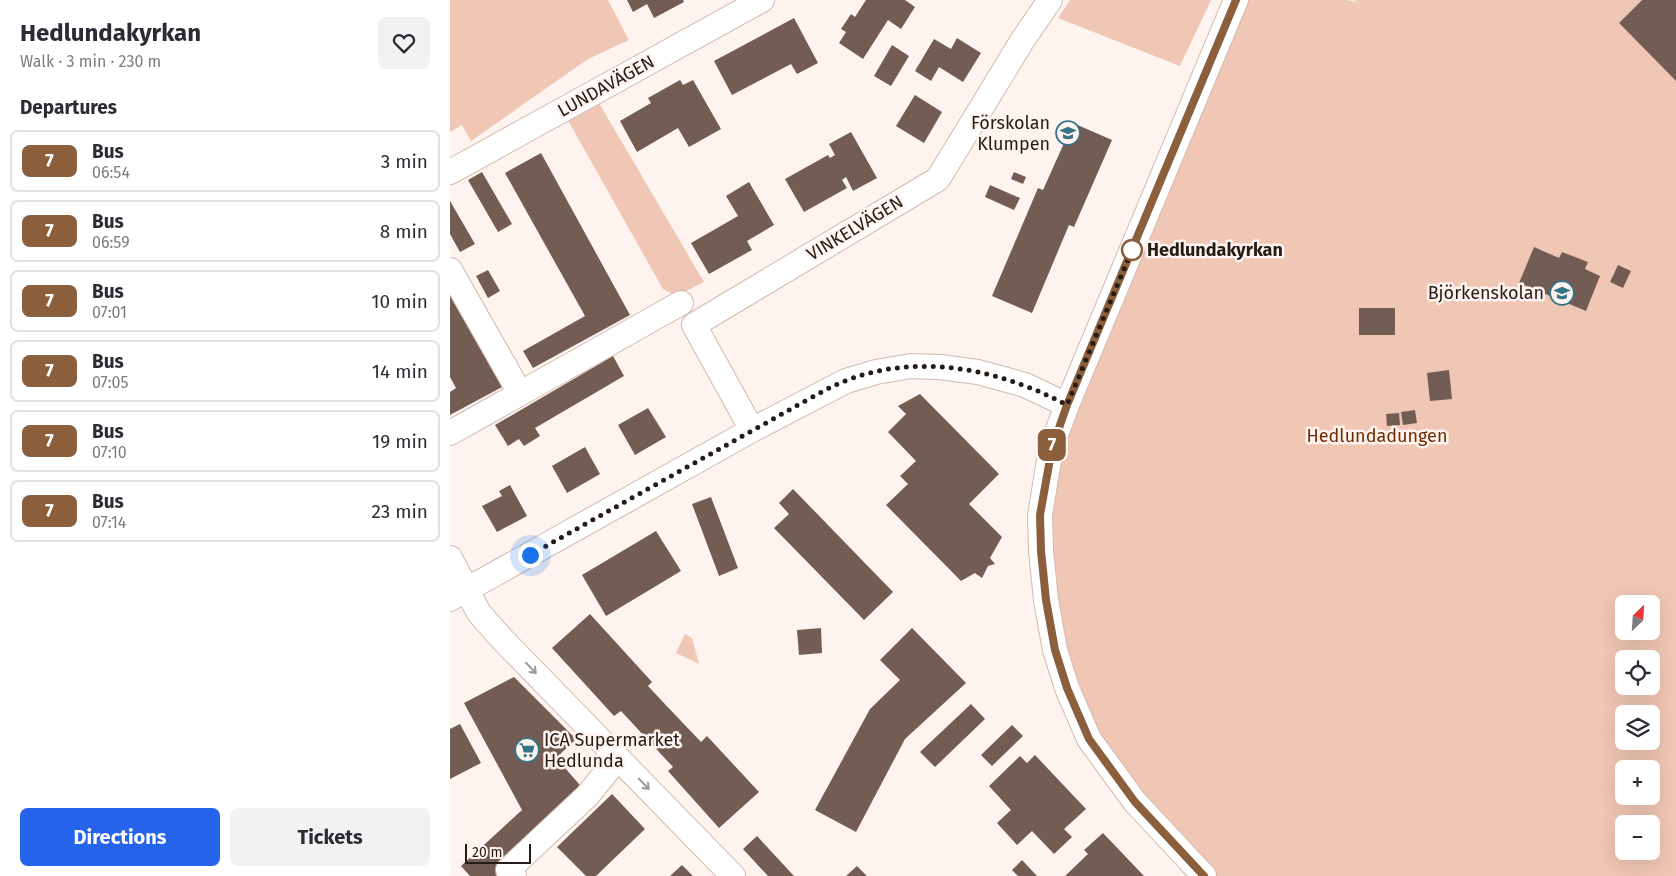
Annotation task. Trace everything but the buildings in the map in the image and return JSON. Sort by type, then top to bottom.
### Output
[{"type":"street","name":"LUNDAVÄGEN","points":[[450,172],[762,0]]},
{"type":"street","name":"VINKELVÄGEN","points":[[752,430],[694,325],[938,179],[1022,41],[1050,0]]},
{"type":"street","points":[[1197,874],[1135,802],[1089,739],[1067,688],[1055,650],[1046,600],[1041,551],[1040,515],[1052,448],[1067,405],[1236,0]]},
{"type":"street","points":[[450,270],[520,393]]},
{"type":"street","points":[[450,433],[681,303]]},
{"type":"street","points":[[458,595],[752,430],[846,381],[876,372],[911,366],[940,367],[978,372],[1025,385],[1067,405]]},
{"type":"street","points":[[450,558],[458,595],[479,613],[499,644],[618,758],[733,876]]},
{"type":"street","points":[[514,876],[508,870],[587,796],[618,758]]},
{"type":"green space","points":[[450,0],[608,0],[629,40],[588,59],[471,141],[462,125],[450,132]]},
{"type":"green space","points":[[1070,0],[1211,0],[1180,66],[1058,18]]},
{"type":"green space","name":"Hedlundadungen","points":[[1236,0],[1347,0],[1360,3],[1353,0],[1642,0],[1619,23],[1676,81],[1676,876],[1204,876],[1089,739],[1046,600],[1051,448]]},
{"type":"green space","points":[[596,98],[704,282],[676,296],[663,289],[565,115]]},
{"type":"green space","points":[[685,634],[692,638],[699,664],[676,653]]},
{"type":"bus line","name":"7","points":[[1204,876],[1135,802],[1089,739],[1067,688],[1055,650],[1046,600],[1041,551],[1040,515],[1052,448],[1067,405],[1236,0]]},
{"type":"place","name":"Förskolan Klumpen","points":[[1068,133]]},
{"type":"place","name":"Hedlundakyrkan","points":[[1132,250]]},
{"type":"place","name":"Björkenskolan","points":[[1562,293]]},
{"type":"place","name":"ICA Supermarket Hedlunda","points":[[527,750]]},
{"type":"route","points":[[530,555],[807,400],[846,381],[876,372],[911,366],[940,367],[978,372],[1025,385],[1067,405],[1132,250]]}]
